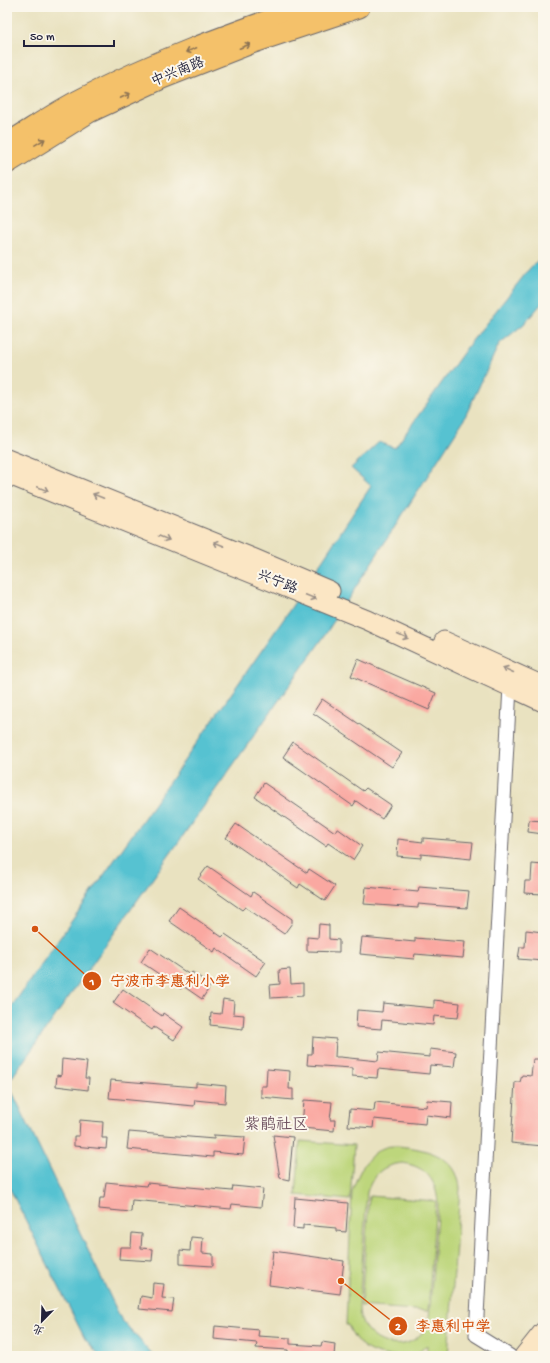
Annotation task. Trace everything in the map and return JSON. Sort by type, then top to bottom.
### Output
[{"type":"main road","name":"中兴南路","points":[[7,162],[86,106],[164,60],[245,28],[307,7]]},
{"type":"main road","name":"中兴南路","points":[[7,144],[86,106],[251,43],[359,7]]},
{"type":"main road","name":"兴宁路","points":[[7,459],[252,565],[543,686]]},
{"type":"main road","name":"兴宁路","points":[[7,474],[227,564],[252,565]]},
{"type":"main road","name":"兴宁路","points":[[370,614],[543,702]]},
{"type":"main road","points":[[524,1356],[543,1332]]},
{"type":"street","points":[[510,686],[476,1335],[510,1356]]},
{"type":"green space","points":[[300,1141],[354,1145],[350,1200],[296,1195]]},
{"type":"green space","points":[[396,1146],[419,1149],[438,1156],[453,1168],[458,1177],[460,1188],[448,1356],[427,1356],[427,1345],[418,1353],[410,1356],[390,1356],[375,1353],[362,1345],[352,1333],[348,1325],[346,1325],[352,1192],[360,1172],[368,1159],[379,1150]],"holes":[[[403,1163],[424,1171],[432,1181],[435,1187],[438,1203],[429,1319],[420,1335],[411,1341],[401,1344],[391,1344],[372,1336],[365,1328],[361,1319],[359,1308],[367,1192],[376,1175],[380,1171],[396,1164]]]},
{"type":"green space","points":[[369,1196],[436,1201],[428,1311],[361,1306]]},
{"type":"water","points":[[543,255],[543,302],[524,324],[499,344],[463,421],[323,638],[8,1083],[121,1319],[154,1356],[100,1356],[85,1339],[7,1183],[7,1013],[283,620],[371,486],[351,468],[379,442],[395,448],[468,346],[530,268]]},
{"type":"building","points":[[358,659],[436,693],[429,710],[351,676]]},
{"type":"building","points":[[322,699],[402,753],[392,767],[313,713]]},
{"type":"building","points":[[293,742],[363,791],[366,788],[391,805],[382,819],[356,801],[353,806],[283,757]]},
{"type":"building","points":[[264,783],[335,832],[337,828],[362,846],[353,860],[328,843],[326,846],[255,797]]},
{"type":"building","points":[[529,820],[543,821],[543,834],[528,832]]},
{"type":"building","points":[[236,824],[307,873],[309,869],[335,886],[325,901],[300,884],[298,888],[226,838]]},
{"type":"building","points":[[423,838],[473,842],[471,859],[421,854],[421,858],[397,856],[398,839],[423,842]]},
{"type":"building","points":[[532,864],[543,865],[543,894],[524,893],[525,881],[531,881]]},
{"type":"building","points":[[208,866],[251,896],[253,892],[292,919],[292,923],[284,934],[245,907],[242,910],[198,879]]},
{"type":"building","points":[[366,887],[418,892],[419,887],[469,891],[467,908],[418,904],[418,908],[364,904]]},
{"type":"building","points":[[179,907],[222,937],[225,934],[266,962],[256,976],[216,948],[214,952],[169,921]]},
{"type":"building","points":[[319,924],[329,925],[329,939],[339,940],[339,952],[307,951],[307,937],[318,938]]},
{"type":"building","points":[[526,930],[543,932],[543,961],[518,959],[520,947],[525,947]]},
{"type":"building","points":[[362,937],[415,942],[415,938],[465,942],[463,958],[415,954],[414,959],[360,954]]},
{"type":"building","points":[[150,948],[190,975],[192,972],[211,985],[202,999],[183,986],[181,989],[141,962]]},
{"type":"building","points":[[290,969],[291,984],[303,983],[303,996],[271,998],[270,985],[280,984],[279,970]]},
{"type":"building","points":[[123,989],[162,1016],[163,1013],[183,1027],[174,1040],[154,1027],[152,1030],[113,1003]]},
{"type":"building","points":[[223,999],[234,1001],[233,1014],[244,1015],[243,1029],[210,1025],[211,1013],[221,1014]]},
{"type":"building","points":[[434,1000],[460,1003],[458,1018],[434,1016],[433,1025],[382,1020],[381,1029],[356,1027],[357,1010],[382,1012],[383,1003],[434,1008]]},
{"type":"building","points":[[313,1037],[336,1039],[335,1057],[378,1061],[379,1052],[430,1057],[430,1049],[456,1052],[454,1067],[430,1065],[429,1074],[378,1069],[377,1078],[352,1076],[352,1068],[307,1065],[308,1054],[312,1054]]},
{"type":"building","points":[[62,1059],[87,1062],[85,1078],[89,1078],[88,1090],[56,1086],[57,1075],[61,1076]]},
{"type":"building","points":[[533,1059],[543,1059],[543,1146],[511,1143],[515,1082],[520,1082],[522,1075],[531,1076]]},
{"type":"building","points":[[267,1069],[290,1071],[289,1089],[293,1089],[293,1100],[261,1097],[261,1086],[266,1086]]},
{"type":"building","points":[[111,1080],[196,1087],[196,1083],[226,1086],[225,1103],[195,1100],[194,1106],[109,1098]]},
{"type":"building","points":[[304,1100],[332,1102],[330,1120],[335,1120],[334,1131],[302,1128]]},
{"type":"building","points":[[427,1100],[452,1102],[451,1118],[426,1115],[425,1124],[374,1119],[373,1128],[348,1126],[350,1109],[374,1111],[375,1102],[426,1107]]},
{"type":"building","points":[[80,1120],[103,1122],[102,1138],[107,1138],[106,1149],[74,1146],[74,1136],[79,1136]]},
{"type":"building","points":[[129,1132],[214,1139],[214,1135],[245,1137],[243,1155],[213,1152],[213,1157],[127,1149]]},
{"type":"building","points":[[273,1135],[293,1137],[289,1180],[280,1178]]},
{"type":"building","points":[[106,1182],[146,1186],[147,1183],[232,1191],[233,1186],[263,1189],[261,1207],[232,1204],[231,1209],[132,1200],[131,1212],[99,1209],[100,1198],[104,1198]]},
{"type":"building","points":[[295,1198],[348,1203],[346,1232],[336,1231],[336,1228],[303,1225],[303,1229],[293,1228]]},
{"type":"building","points":[[132,1233],[142,1234],[141,1248],[153,1249],[152,1261],[119,1259],[120,1247],[131,1247]]},
{"type":"building","points":[[191,1237],[203,1238],[202,1253],[213,1254],[213,1266],[180,1264],[180,1250],[190,1251]]},
{"type":"building","points":[[273,1251],[344,1261],[340,1294],[269,1285]]},
{"type":"building","points":[[153,1283],[164,1284],[162,1298],[174,1299],[172,1312],[139,1309],[141,1296],[152,1298]]},
{"type":"building","points":[[215,1326],[259,1330],[258,1336],[290,1338],[290,1344],[321,1346],[322,1342],[335,1344],[334,1356],[288,1356],[288,1350],[256,1348],[257,1343],[214,1339]]},
{"type":"place","name":"宁波市李惠利小学","points":[[35,929]]},
{"type":"place","name":"李惠利中学","points":[[341,1281]]},
{"type":"district","name":"紫鹃社区","points":[[276,1126]]}]
